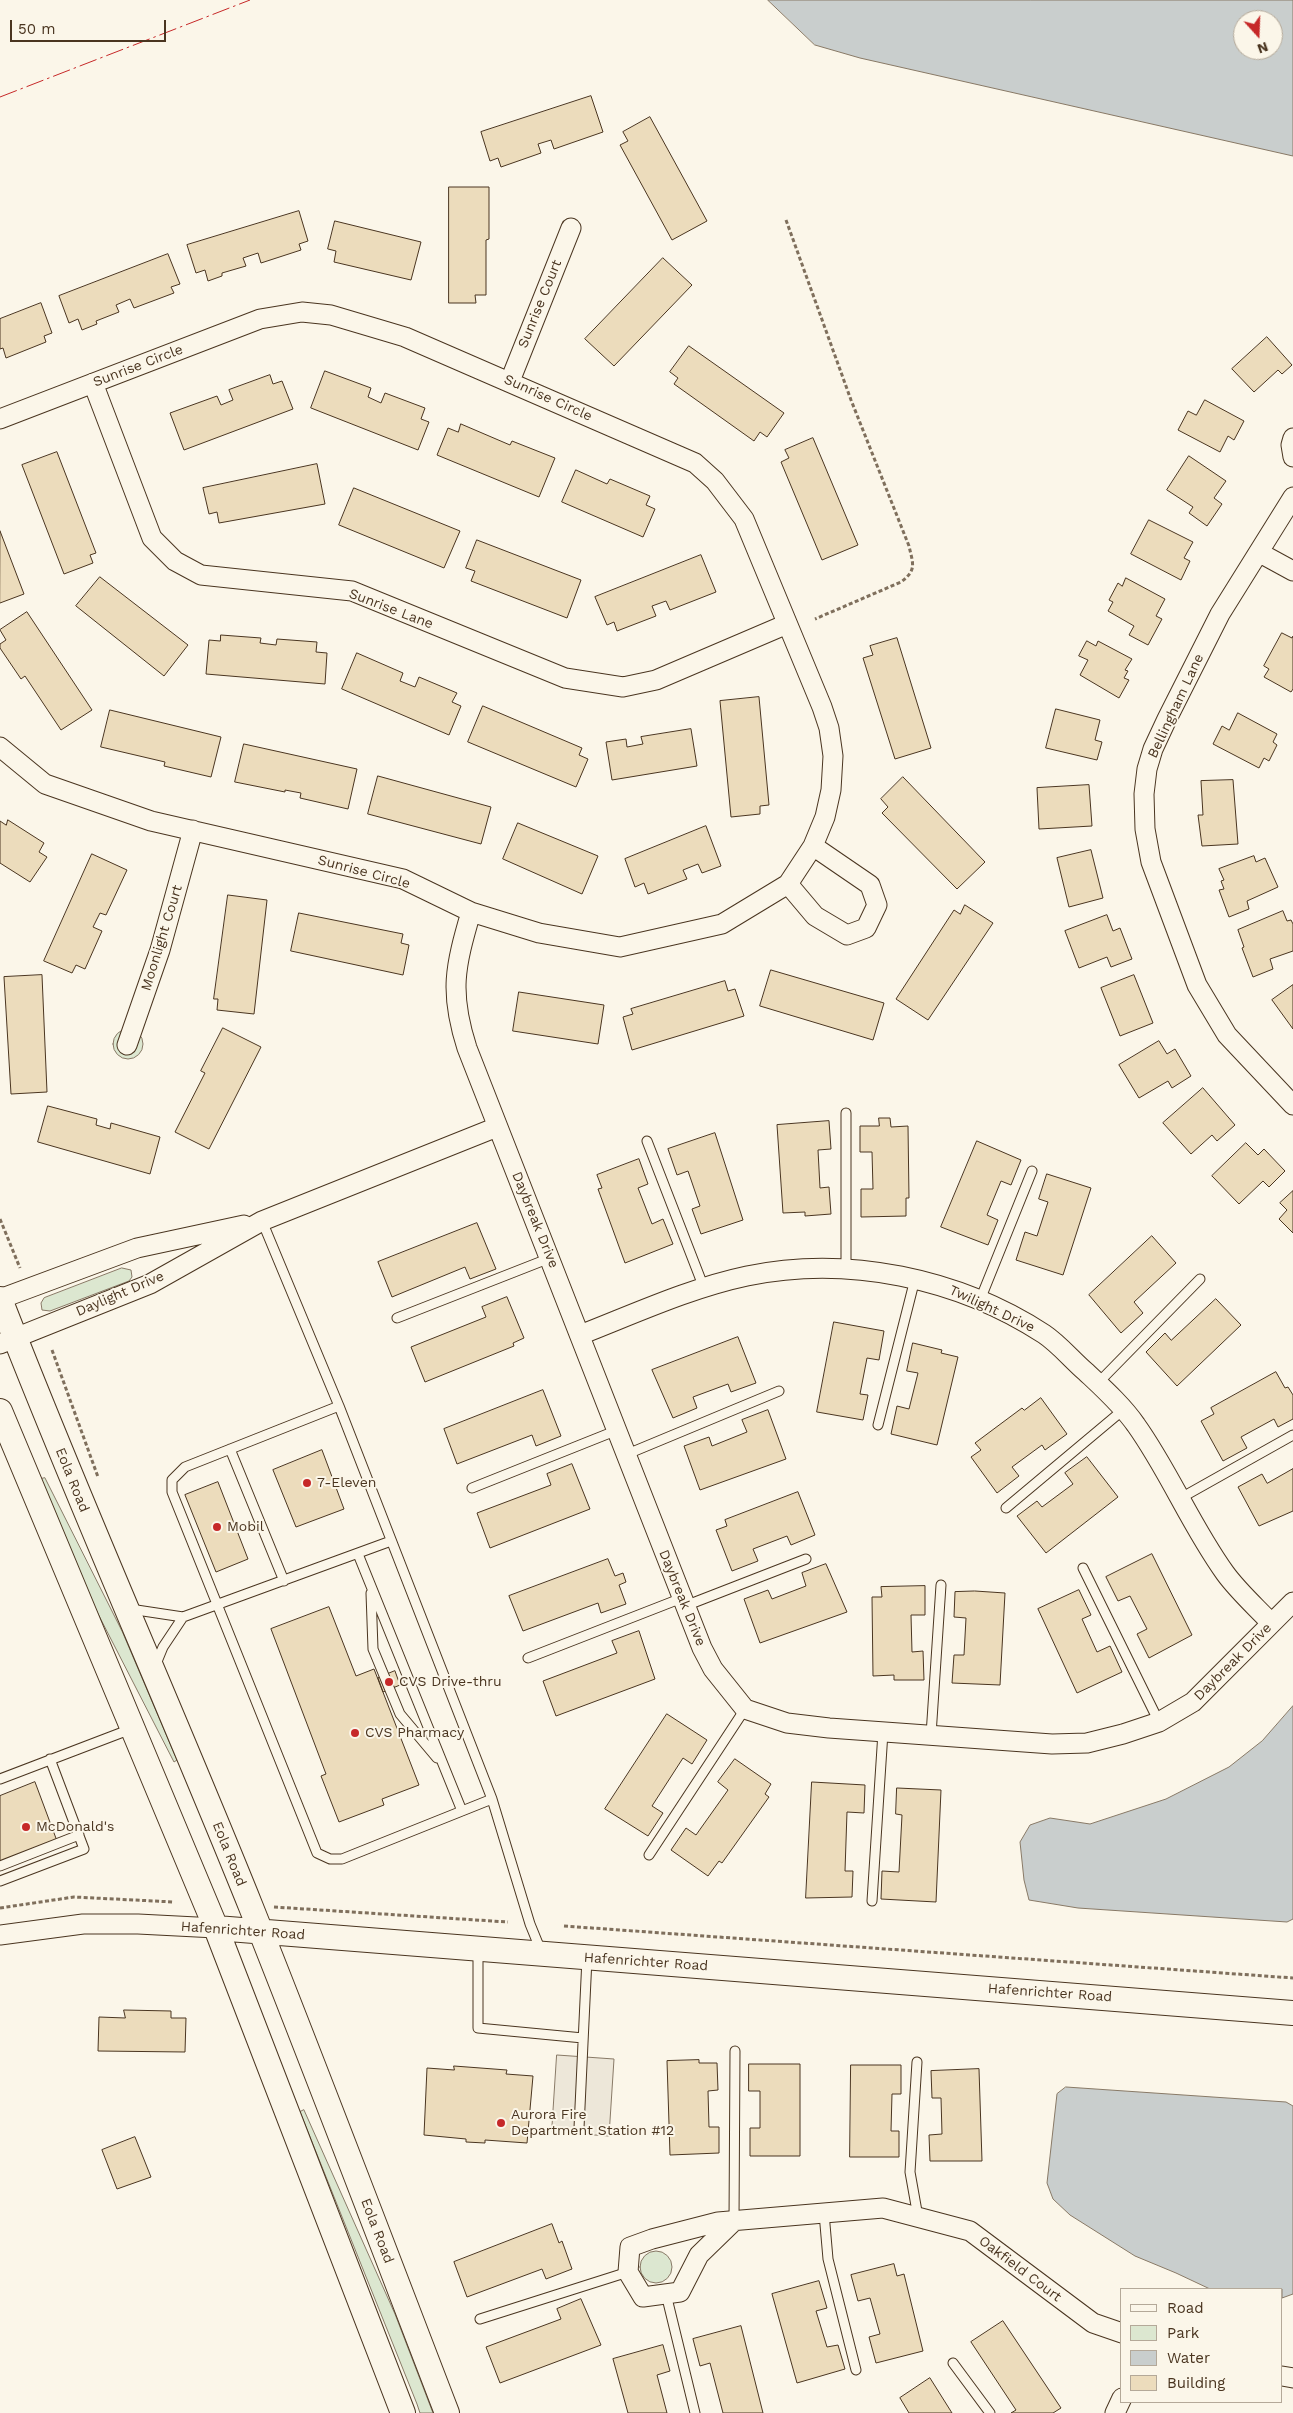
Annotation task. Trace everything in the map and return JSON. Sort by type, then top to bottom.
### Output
[{"type":"street","name":"Sunrise Court","points":[[510,380],[571,228]]},
{"type":"street","name":"Sunrise Circle","points":[[0,419],[260,319],[302,312],[331,315],[405,337],[510,380],[695,463],[715,481],[744,519],[822,706],[829,728],[833,756],[831,790],[824,817],[813,846],[788,884],[722,924],[620,947],[539,933],[471,912],[403,879],[150,821],[45,784],[0,747]]},
{"type":"street","name":"Sunrise Lane","points":[[93,383],[152,538],[175,562],[201,575],[352,591],[565,678],[623,687],[656,680],[787,624]]},
{"type":"street","points":[[1293,438],[1291,445],[1293,457]]},
{"type":"street","name":"Bellingham Lane","points":[[1293,497],[1260,553],[1220,614],[1153,749],[1147,769],[1144,794],[1145,829],[1151,862],[1197,985],[1210,1010],[1233,1042],[1293,1105]]},
{"type":"street","points":[[1260,553],[1293,571]]},
{"type":"street","name":"Moonlight Court","points":[[127,1045],[160,950],[194,830]]},
{"type":"street","points":[[788,884],[815,916],[847,935],[866,928],[877,905],[870,885],[813,846]]},
{"type":"street","name":"Daybreak Drive","points":[[471,912],[457,960],[455,1000],[459,1024],[467,1048],[702,1648],[713,1669],[745,1709],[787,1723],[1052,1744],[1087,1742],[1123,1734],[1159,1722],[1193,1702],[1293,1602]]},
{"type":"street","name":"Daylight Drive","points":[[8,1341],[150,1284],[262,1221],[497,1127]]},
{"type":"street","name":"Daylight Drive","points":[[0,1299],[137,1248],[262,1221]]},
{"type":"street","name":"Twilight Drive","points":[[580,1335],[704,1288],[747,1276],[794,1270],[846,1269],[915,1279],[950,1288],[980,1300],[1013,1316],[1046,1336],[1098,1383],[1136,1424],[1179,1499],[1225,1573],[1272,1623]]},
{"type":"street","name":"Eola Road","points":[[0,1299],[8,1341],[126,1607],[261,1933],[447,2413]]},
{"type":"street","points":[[0,1411],[78,1603],[133,1728],[216,1928],[403,2413]]},
{"type":"street","name":"Hafenrichter Road","points":[[0,1935],[83,1924],[138,1924],[216,1928],[1293,2013]]},
{"type":"street","name":"Oakfield Court","points":[[628,2272],[630,2247],[718,2222],[883,2208],[970,2231],[1093,2324],[1120,2332]]},
{"type":"street","points":[[628,2272],[643,2297],[680,2292],[699,2255],[734,2221]]},
{"type":"lane","points":[[846,1113],[846,1269]]},
{"type":"lane","points":[[647,1141],[704,1288]]},
{"type":"lane","points":[[980,1300],[1032,1171]]},
{"type":"lane","points":[[262,1221],[339,1406],[492,1799],[530,1924],[542,1954]]},
{"type":"lane","points":[[397,1318],[550,1258]]},
{"type":"lane","points":[[878,1425],[915,1279]]},
{"type":"lane","points":[[1098,1383],[1200,1279]]},
{"type":"lane","points":[[626,1455],[779,1391]]},
{"type":"lane","points":[[339,1406],[185,1468],[172,1480],[172,1492],[317,1854],[330,1859],[342,1858],[492,1799]]},
{"type":"lane","points":[[1006,1508],[1123,1410]]},
{"type":"lane","points":[[472,1488],[616,1431]]},
{"type":"lane","points":[[1179,1499],[1293,1435]]},
{"type":"lane","points":[[230,1449],[284,1581]]},
{"type":"lane","points":[[126,1607],[147,1613],[182,1617],[391,1541]]},
{"type":"lane","points":[[358,1554],[462,1811]]},
{"type":"lane","points":[[528,1658],[806,1559]]},
{"type":"lane","points":[[1083,1568],[1159,1722]]},
{"type":"lane","points":[[931,1735],[941,1586]]},
{"type":"lane","points":[[371,1587],[373,1649],[400,1714],[442,1764]]},
{"type":"lane","points":[[154,1673],[160,1654],[182,1617]]},
{"type":"lane","points":[[648,1854],[745,1709]]},
{"type":"lane","points":[[0,1779],[133,1728]]},
{"type":"lane","points":[[872,1900],[883,1732]]},
{"type":"lane","points":[[0,1881],[84,1849],[50,1760]]},
{"type":"lane","points":[[0,1866],[79,1835]]},
{"type":"lane","points":[[478,1950],[478,2028],[583,2038]]},
{"type":"lane","points":[[579,2128],[587,1958]]},
{"type":"lane","points":[[734,2221],[735,2052]]},
{"type":"lane","points":[[917,2062],[910,2172],[918,2217]]},
{"type":"lane","points":[[824,2213],[828,2260],[856,2370]]},
{"type":"lane","points":[[480,2319],[628,2272]]},
{"type":"lane","points":[[666,2294],[695,2413]]},
{"type":"lane","points":[[953,2363],[990,2413]]},
{"type":"path","points":[[786,220],[851,400],[909,546],[914,564],[911,574],[901,582],[815,619]]},
{"type":"path","points":[[0,1220],[20,1268]]},
{"type":"path","points":[[52,1350],[100,1483]]},
{"type":"path","points":[[0,1908],[74,1897],[174,1902]]},
{"type":"path","points":[[273,1907],[508,1922]]},
{"type":"path","points":[[564,1926],[1293,1978]]},
{"type":"green space","points":[[128,1029],[139,1033],[143,1044],[139,1055],[128,1059],[117,1055],[113,1044],[117,1033]]},
{"type":"green space","points":[[122,1268],[131,1270],[132,1277],[129,1281],[50,1311],[42,1310],[41,1303],[44,1298]]},
{"type":"green space","points":[[45,1478],[122,1631],[177,1760],[174,1762],[95,1608],[41,1479]]},
{"type":"green space","points":[[304,2110],[395,2314],[433,2413],[420,2413],[300,2112]]},
{"type":"green space","points":[[656,2251],[662,2252],[667,2256],[671,2261],[671,2273],[667,2278],[662,2282],[656,2283],[650,2282],[645,2278],[641,2273],[640,2267],[641,2261],[645,2256],[650,2252]]},
{"type":"shaded area","points":[[557,2055],[614,2059],[609,2136],[552,2132]]},
{"type":"water","points":[[768,0],[1293,0],[1293,156],[860,58],[815,45]]},
{"type":"water","points":[[1293,1706],[1293,1919],[1287,1922],[1078,1908],[1029,1900],[1024,1880],[1020,1842],[1030,1825],[1050,1818],[1090,1824],[1166,1799],[1229,1767],[1262,1741]]},
{"type":"water","points":[[1066,2087],[1286,2102],[1293,2106],[1293,2294],[1283,2298],[1283,2288],[1208,2288],[1135,2256],[1070,2215],[1053,2199],[1047,2183],[1057,2094]]},
{"type":"building","points":[[591,96],[603,132],[554,149],[551,140],[538,144],[541,153],[501,167],[498,158],[490,161],[481,132]]},
{"type":"building","points":[[650,117],[707,221],[672,240],[620,145],[628,141],[623,132]]},
{"type":"building","points":[[449,187],[489,187],[489,239],[486,240],[486,295],[475,295],[476,303],[449,303]]},
{"type":"building","points":[[299,211],[308,241],[299,244],[301,250],[261,263],[258,253],[243,258],[246,266],[222,273],[222,276],[208,281],[205,270],[196,273],[187,245]]},
{"type":"building","points":[[335,221],[421,242],[411,280],[334,262],[336,251],[328,249]]},
{"type":"building","points":[[168,254],[180,284],[171,287],[174,293],[134,308],[130,299],[116,305],[119,312],[96,321],[97,324],[82,330],[78,319],[69,323],[59,296]]},
{"type":"building","points":[[663,258],[692,285],[614,366],[585,339]]},
{"type":"building","points":[[41,303],[52,333],[44,336],[46,342],[6,358],[3,348],[0,349],[0,319]]},
{"type":"building","points":[[1267,337],[1292,365],[1282,374],[1278,370],[1254,392],[1232,369]]},
{"type":"building","points":[[689,346],[784,413],[767,437],[760,432],[754,441],[674,384],[678,378],[670,372]]},
{"type":"building","points":[[325,371],[371,388],[368,397],[381,403],[385,393],[425,408],[421,419],[429,422],[418,450],[311,408]]},
{"type":"building","points":[[270,375],[273,384],[282,381],[293,409],[184,450],[170,413],[217,396],[221,405],[233,400],[229,390]]},
{"type":"building","points":[[1205,400],[1244,421],[1234,440],[1228,436],[1220,452],[1178,430],[1188,411],[1196,415]]},
{"type":"building","points":[[461,424],[510,445],[512,441],[555,458],[539,497],[437,455],[448,428],[458,432]]},
{"type":"building","points":[[813,438],[858,545],[822,560],[781,462],[789,458],[785,450]]},
{"type":"building","points":[[57,452],[96,553],[90,555],[93,563],[64,574],[22,465]]},
{"type":"building","points":[[1189,456],[1226,481],[1214,498],[1222,504],[1207,526],[1189,513],[1193,507],[1167,490]]},
{"type":"building","points":[[317,464],[325,504],[219,523],[217,512],[209,514],[203,488]]},
{"type":"building","points":[[576,470],[607,484],[610,479],[650,496],[646,505],[655,509],[643,537],[562,502]]},
{"type":"building","points":[[354,488],[460,531],[444,568],[339,525]]},
{"type":"building","points":[[1149,520],[1193,542],[1184,558],[1190,561],[1181,580],[1131,554]]},
{"type":"building","points":[[0,531],[24,594],[0,603]]},
{"type":"building","points":[[477,540],[581,580],[567,618],[471,581],[475,571],[466,568]]},
{"type":"building","points":[[701,555],[716,592],[670,610],[666,601],[652,606],[656,616],[617,631],[614,622],[607,625],[595,597]]},
{"type":"building","points":[[100,577],[188,645],[164,676],[76,606]]},
{"type":"building","points":[[1126,578],[1165,599],[1156,616],[1162,619],[1148,645],[1129,635],[1134,626],[1108,611],[1113,602],[1109,600],[1118,583],[1122,586]]},
{"type":"building","points":[[27,612],[92,710],[61,730],[25,676],[21,679],[0,648],[0,644],[6,640],[0,630]]},
{"type":"building","points":[[1282,633],[1292,638],[1293,636],[1293,689],[1291,692],[1264,677],[1269,669],[1264,666]]},
{"type":"building","points":[[221,635],[261,638],[260,643],[276,645],[277,639],[317,642],[316,652],[327,653],[325,684],[206,674],[209,640],[220,641]]},
{"type":"building","points":[[897,638],[931,748],[895,759],[863,658],[873,655],[870,646]]},
{"type":"building","points":[[1087,641],[1096,646],[1098,641],[1132,659],[1125,670],[1128,671],[1124,678],[1129,680],[1119,698],[1080,675],[1088,660],[1079,656]]},
{"type":"building","points":[[357,653],[403,673],[400,681],[415,687],[419,677],[457,693],[452,702],[461,706],[449,735],[342,689]]},
{"type":"building","points":[[759,697],[769,805],[760,806],[760,814],[731,817],[720,701]]},
{"type":"building","points":[[483,706],[582,748],[579,755],[588,759],[576,787],[468,742]]},
{"type":"building","points":[[1056,709],[1100,720],[1095,740],[1102,742],[1097,760],[1046,748]]},
{"type":"building","points":[[110,710],[221,737],[211,777],[164,766],[165,762],[101,747]]},
{"type":"building","points":[[1238,713],[1277,734],[1273,742],[1277,745],[1269,761],[1264,758],[1259,768],[1213,744],[1222,726],[1229,730]]},
{"type":"building","points":[[691,729],[697,766],[612,780],[606,742],[626,739],[627,747],[643,744],[641,737]]},
{"type":"building","points":[[244,744],[357,769],[348,809],[300,798],[301,793],[285,790],[285,792],[235,782]]},
{"type":"building","points":[[378,776],[491,807],[481,844],[368,814]]},
{"type":"building","points":[[903,777],[985,862],[957,889],[882,813],[888,807],[881,799]]},
{"type":"building","points":[[1233,780],[1238,844],[1202,846],[1198,815],[1203,815],[1201,781]]},
{"type":"building","points":[[1089,785],[1092,826],[1039,829],[1037,788]]},
{"type":"building","points":[[8,820],[44,843],[39,852],[47,857],[30,882],[0,863],[0,821],[6,825]]},
{"type":"building","points":[[518,823],[598,856],[582,894],[503,859]]},
{"type":"building","points":[[706,826],[721,866],[702,873],[698,864],[683,870],[687,879],[648,894],[644,883],[635,887],[625,859]]},
{"type":"building","points":[[1091,850],[1103,898],[1069,907],[1057,858]]},
{"type":"building","points":[[92,854],[127,870],[106,915],[100,913],[93,927],[102,931],[85,969],[76,965],[72,973],[44,961]]},
{"type":"building","points":[[1254,856],[1256,862],[1265,858],[1278,887],[1247,901],[1249,909],[1229,917],[1219,890],[1224,889],[1221,881],[1224,880],[1219,869]]},
{"type":"building","points":[[228,895],[267,900],[254,1014],[217,1010],[218,999],[214,999]]},
{"type":"building","points":[[965,905],[993,923],[928,1020],[896,999],[954,910],[960,914]]},
{"type":"building","points":[[1283,911],[1287,921],[1291,920],[1293,924],[1293,951],[1270,959],[1273,969],[1253,977],[1242,948],[1244,947],[1238,930]]},
{"type":"building","points":[[299,913],[403,934],[401,943],[409,945],[403,975],[291,951]]},
{"type":"building","points":[[1107,915],[1113,931],[1120,928],[1132,959],[1111,967],[1107,957],[1079,968],[1065,931]]},
{"type":"building","points":[[771,970],[884,1003],[873,1040],[760,1006]]},
{"type":"building","points":[[42,975],[47,1092],[11,1094],[4,977]]},
{"type":"building","points":[[1134,975],[1153,1023],[1120,1036],[1101,988]]},
{"type":"building","points":[[725,981],[728,991],[735,989],[744,1016],[632,1050],[623,1017],[633,1014],[631,1009]]},
{"type":"building","points":[[1293,985],[1293,1029],[1272,1000]]},
{"type":"building","points":[[519,992],[604,1005],[598,1044],[513,1031]]},
{"type":"building","points":[[223,1028],[261,1047],[209,1149],[175,1132],[205,1073],[201,1071]]},
{"type":"building","points":[[1159,1041],[1167,1054],[1175,1049],[1191,1076],[1172,1088],[1168,1081],[1139,1098],[1119,1065]]},
{"type":"building","points":[[1203,1088],[1235,1125],[1217,1141],[1212,1135],[1191,1154],[1163,1123]]},
{"type":"building","points":[[48,1106],[97,1119],[96,1125],[110,1129],[111,1123],[160,1137],[150,1174],[38,1142]]},
{"type":"building","points":[[879,1118],[890,1118],[891,1127],[908,1126],[909,1198],[906,1198],[906,1216],[861,1217],[861,1189],[873,1189],[872,1152],[860,1152],[860,1126],[879,1126]]},
{"type":"building","points":[[829,1121],[831,1149],[818,1150],[820,1188],[829,1187],[831,1214],[805,1216],[805,1212],[783,1213],[777,1125]]},
{"type":"building","points":[[715,1133],[743,1220],[701,1234],[692,1209],[700,1206],[688,1171],[677,1175],[668,1149]]},
{"type":"building","points":[[977,1141],[1021,1160],[1011,1185],[1001,1181],[987,1215],[998,1220],[988,1245],[941,1227]]},
{"type":"building","points":[[1246,1143],[1258,1155],[1264,1149],[1285,1171],[1269,1187],[1263,1181],[1239,1204],[1212,1176]]},
{"type":"building","points":[[639,1159],[648,1184],[638,1188],[652,1224],[663,1219],[673,1244],[625,1263],[598,1189],[602,1188],[597,1175]]},
{"type":"building","points":[[1047,1174],[1091,1188],[1063,1275],[1016,1260],[1025,1232],[1037,1236],[1048,1202],[1039,1199]]},
{"type":"building","points":[[1293,1191],[1293,1233],[1279,1219],[1287,1210],[1280,1203]]},
{"type":"building","points":[[477,1223],[496,1269],[470,1279],[465,1267],[392,1297],[378,1262]]},
{"type":"building","points":[[1152,1236],[1176,1263],[1134,1302],[1143,1313],[1121,1333],[1089,1295]]},
{"type":"building","points":[[507,1297],[524,1338],[513,1343],[514,1346],[425,1382],[411,1347],[486,1317],[482,1307]]},
{"type":"building","points":[[1216,1299],[1241,1325],[1177,1386],[1146,1352],[1165,1333],[1171,1340]]},
{"type":"building","points":[[834,1322],[884,1331],[879,1360],[867,1358],[860,1394],[868,1395],[863,1420],[817,1412]]},
{"type":"building","points":[[738,1337],[756,1383],[731,1392],[728,1384],[693,1397],[697,1408],[673,1418],[652,1370]]},
{"type":"building","points":[[913,1343],[942,1350],[941,1353],[958,1357],[937,1445],[891,1434],[897,1406],[909,1409],[918,1373],[907,1371]]},
{"type":"building","points":[[1276,1372],[1285,1388],[1288,1387],[1293,1395],[1293,1419],[1278,1427],[1274,1419],[1241,1437],[1247,1448],[1223,1461],[1201,1421],[1214,1414],[1211,1408]]},
{"type":"building","points":[[543,1390],[561,1436],[536,1446],[532,1435],[457,1464],[444,1429]]},
{"type":"building","points":[[1041,1398],[1067,1434],[1045,1450],[1042,1445],[1012,1467],[1019,1476],[997,1493],[971,1457],[981,1450],[975,1443],[1022,1408],[1024,1410]]},
{"type":"building","points":[[768,1410],[786,1459],[700,1490],[684,1446],[709,1437],[712,1446],[747,1432],[742,1420]]},
{"type":"building","name":"7-Eleven","points":[[322,1450],[344,1509],[296,1527],[273,1470]]},
{"type":"building","points":[[1087,1457],[1118,1497],[1046,1553],[1017,1516],[1037,1501],[1042,1507],[1073,1484],[1065,1473]]},
{"type":"building","points":[[572,1464],[590,1509],[490,1548],[477,1513],[551,1485],[547,1474]]},
{"type":"building","points":[[1293,1469],[1293,1511],[1259,1526],[1238,1487],[1262,1474],[1267,1483]]},
{"type":"building","name":"Mobil","points":[[218,1482],[248,1559],[216,1572],[185,1495]]},
{"type":"building","points":[[798,1492],[815,1535],[791,1545],[787,1536],[753,1549],[758,1561],[732,1571],[716,1530],[727,1526],[725,1520]]},
{"type":"building","points":[[1152,1554],[1192,1635],[1149,1658],[1137,1634],[1147,1629],[1130,1596],[1118,1601],[1106,1577]]},
{"type":"building","points":[[608,1559],[615,1576],[623,1573],[626,1582],[619,1585],[626,1604],[601,1613],[598,1603],[523,1631],[509,1596]]},
{"type":"building","points":[[826,1564],[847,1612],[760,1643],[744,1599],[768,1590],[772,1599],[806,1586],[802,1573]]},
{"type":"building","points":[[925,1586],[925,1615],[911,1615],[912,1652],[923,1651],[924,1680],[894,1680],[894,1675],[873,1676],[872,1597],[882,1597],[881,1587]]},
{"type":"building","points":[[1079,1590],[1091,1615],[1082,1619],[1097,1652],[1110,1646],[1122,1672],[1077,1693],[1038,1609]]},
{"type":"building","points":[[955,1592],[1005,1593],[1000,1685],[952,1683],[954,1655],[964,1655],[966,1618],[954,1617]]},
{"type":"building","name":"CVS Pharmacy","points":[[329,1607],[356,1676],[374,1669],[419,1785],[382,1799],[384,1805],[339,1822],[321,1776],[326,1774],[271,1629]]},
{"type":"building","points":[[639,1631],[655,1679],[556,1716],[543,1681],[617,1653],[612,1641]]},
{"type":"building","name":"CVS Drive-thru","points":[[395,1671],[400,1685],[383,1692],[378,1678]]},
{"type":"building","points":[[667,1714],[707,1740],[692,1764],[683,1758],[652,1806],[663,1813],[648,1836],[605,1809]]},
{"type":"building","points":[[735,1759],[771,1784],[765,1794],[769,1797],[722,1863],[719,1861],[708,1876],[671,1850],[686,1828],[696,1835],[728,1790],[718,1782]]},
{"type":"building","name":"McDonald's","points":[[35,1782],[57,1841],[0,1864],[0,1796]]},
{"type":"building","points":[[812,1782],[865,1785],[864,1813],[847,1812],[845,1871],[853,1871],[852,1897],[806,1898]]},
{"type":"building","points":[[897,1788],[941,1790],[936,1902],[881,1899],[882,1871],[899,1872],[902,1815],[896,1814]]},
{"type":"building","points":[[124,2010],[171,2011],[171,2018],[186,2018],[185,2052],[98,2051],[99,2017],[125,2018]]},
{"type":"building","points":[[699,2060],[699,2063],[717,2063],[718,2090],[708,2091],[709,2127],[719,2127],[719,2153],[670,2155],[667,2061]]},
{"type":"building","points":[[749,2064],[800,2064],[800,2156],[750,2156],[750,2128],[760,2128],[760,2091],[749,2091]]},
{"type":"building","points":[[851,2065],[901,2065],[901,2094],[892,2094],[891,2131],[899,2131],[899,2157],[850,2157]]},
{"type":"building","points":[[454,2066],[507,2070],[506,2074],[533,2076],[527,2143],[485,2140],[485,2143],[466,2142],[466,2139],[424,2135],[427,2068],[454,2070]]},
{"type":"building","points":[[979,2069],[982,2161],[930,2161],[929,2135],[942,2134],[941,2098],[932,2098],[931,2071]]},
{"type":"building","points":[[135,2137],[151,2177],[117,2189],[102,2150]]},
{"type":"building","points":[[552,2224],[559,2243],[562,2241],[572,2269],[546,2279],[542,2269],[467,2297],[454,2262]]},
{"type":"building","points":[[894,2264],[897,2276],[904,2274],[923,2351],[876,2363],[869,2337],[880,2334],[870,2298],[858,2301],[851,2275]]},
{"type":"building","points":[[819,2281],[827,2308],[816,2311],[827,2347],[838,2345],[845,2369],[797,2383],[772,2294]]},
{"type":"building","points":[[581,2299],[601,2345],[500,2383],[486,2347],[561,2319],[557,2309]]},
{"type":"building","points":[[1003,2321],[1061,2408],[1053,2413],[1011,2413],[1016,2410],[971,2342]]},
{"type":"building","points":[[741,2326],[763,2413],[723,2413],[710,2363],[700,2366],[693,2339]]},
{"type":"building","points":[[663,2345],[670,2371],[657,2375],[667,2413],[628,2413],[613,2359]]},
{"type":"building","points":[[930,2378],[952,2413],[909,2413],[900,2398]]},
{"type":"power","points":[[0,97],[250,0]]},
{"type":"place","name":"7-Eleven","points":[[307,1483]]},
{"type":"place","name":"Mobil","points":[[217,1527]]},
{"type":"place","name":"CVS Drive-thru","points":[[389,1682]]},
{"type":"place","name":"CVS Pharmacy","points":[[355,1733]]},
{"type":"place","name":"McDonald's","points":[[26,1827]]},
{"type":"place","name":"Aurora Fire Department Station #12","points":[[501,2123]]}]
